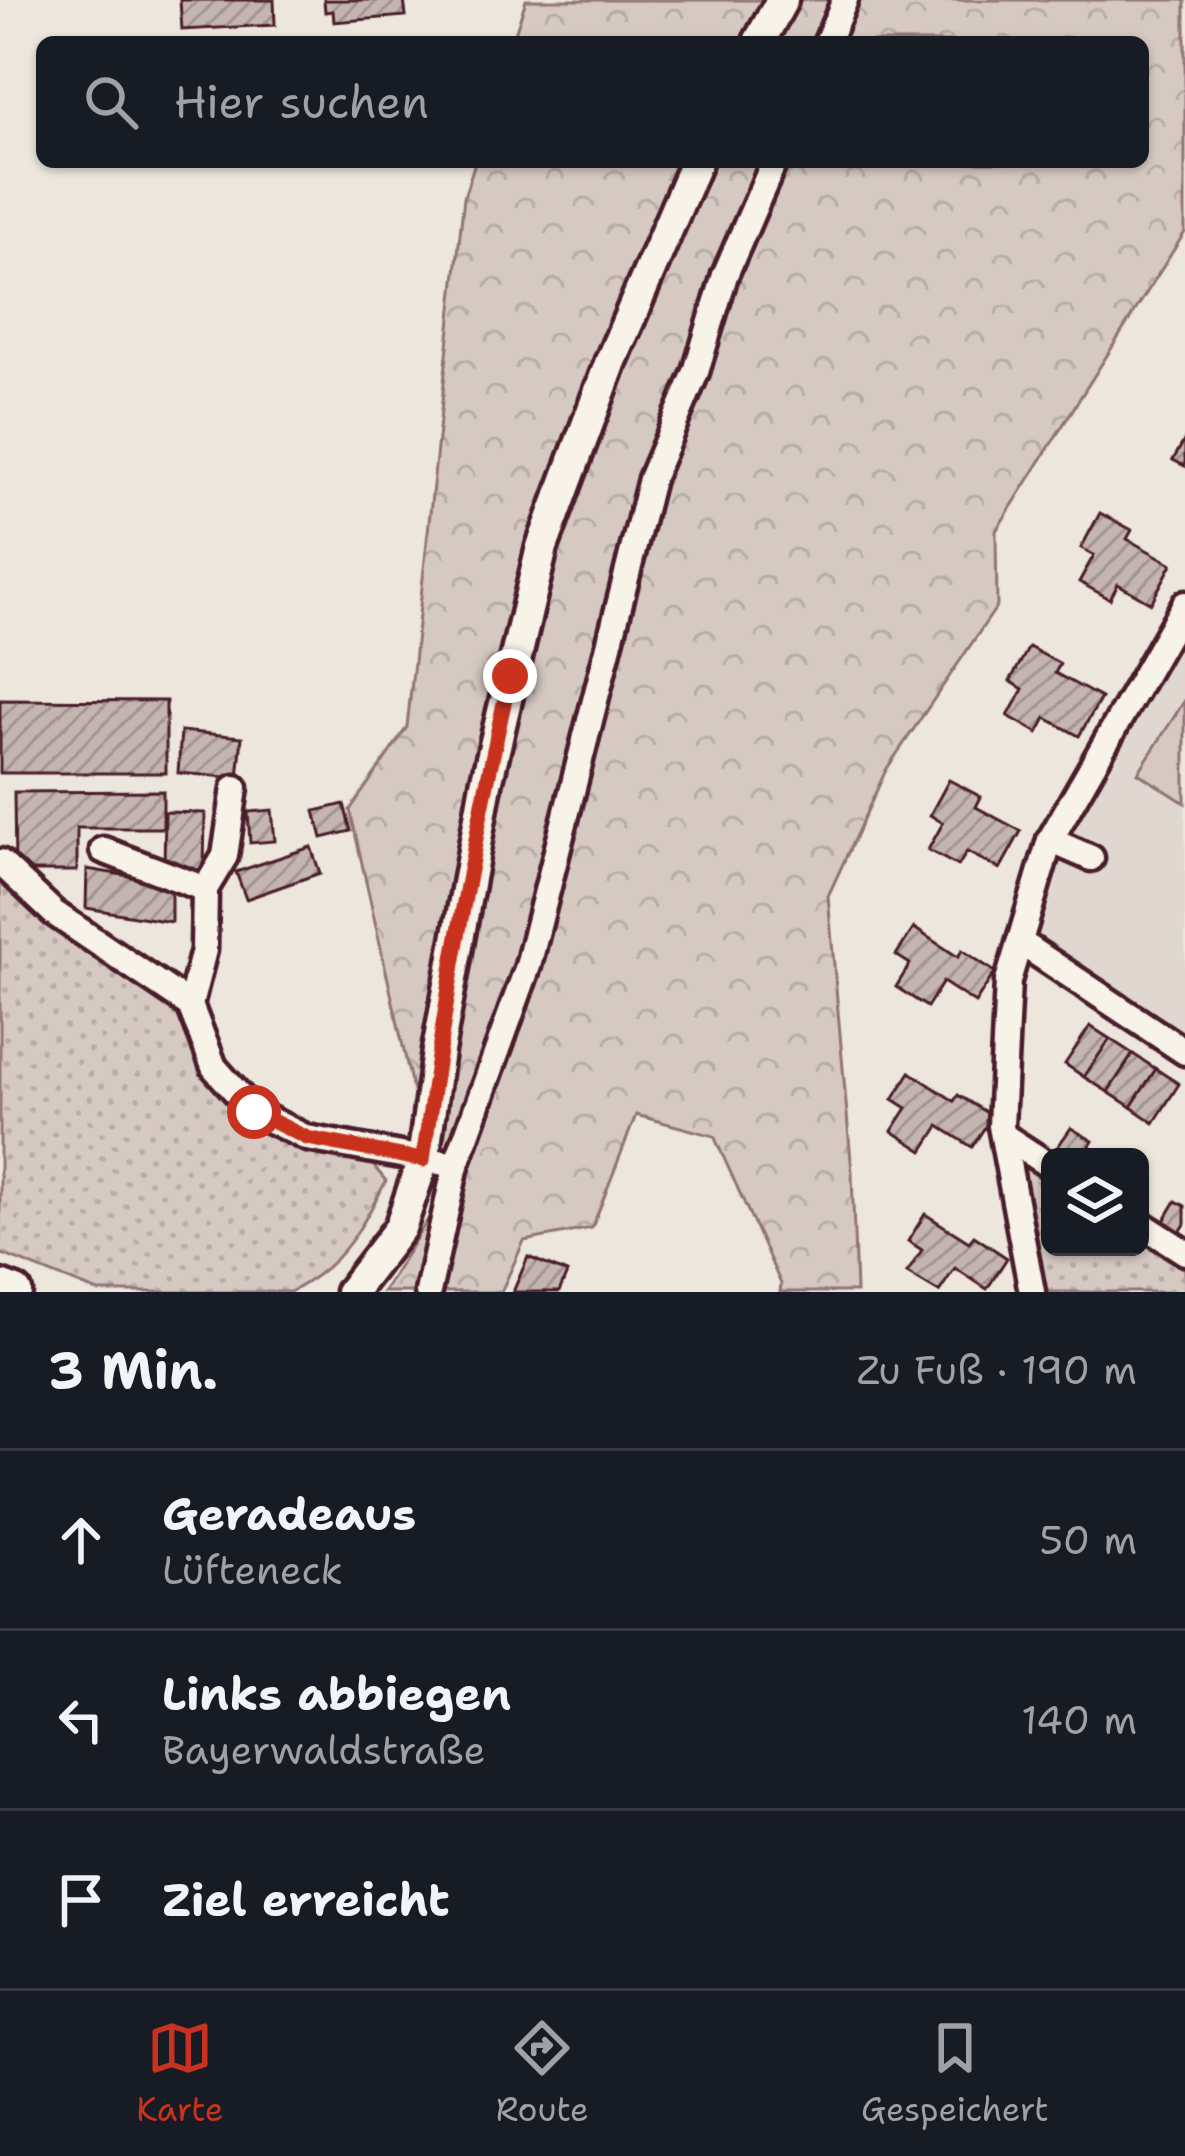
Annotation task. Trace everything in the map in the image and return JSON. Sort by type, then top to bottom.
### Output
[{"type":"main road","points":[[762,36],[782,0]]},
{"type":"main road","points":[[350,1292],[400,1228],[423,1160],[486,784],[542,547],[611,361],[693,168]]},
{"type":"main road","points":[[0,1286],[16,1292]]},
{"type":"street","points":[[830,36],[845,0]]},
{"type":"street","points":[[428,1292],[456,1165],[528,966],[651,479],[696,372],[725,275],[771,168]]},
{"type":"street","points":[[1031,1292],[1004,1136],[1008,981],[1050,840],[1185,604]]},
{"type":"street","points":[[190,1005],[204,950],[205,889],[226,856],[235,788]]},
{"type":"street","points":[[1050,840],[1091,857]]},
{"type":"street","points":[[103,850],[205,889]]},
{"type":"street","points":[[0,862],[54,913],[190,1005],[214,1067],[254,1112],[307,1138],[456,1165]]},
{"type":"street","points":[[1020,942],[1185,1052]]},
{"type":"street","points":[[1004,1136],[1041,1160]]},
{"type":"street","points":[[1149,1229],[1185,1252]]},
{"type":"shaded area","points":[[1185,624],[1185,1050],[1022,942],[1050,840]]},
{"type":"green space","points":[[526,0],[1185,0],[1185,232],[996,531],[997,606],[886,770],[828,896],[852,1172],[856,1292],[780,1292],[781,1284],[714,1136],[636,1115],[592,1228],[524,1241],[501,1292],[383,1292],[438,1203],[350,810],[407,727],[464,197],[473,168],[1149,168],[1149,36],[514,36]]},
{"type":"green space","points":[[1185,700],[1185,803],[1138,773]]},
{"type":"green space","points":[[0,862],[190,1005],[214,1067],[307,1138],[372,1164],[386,1181],[358,1231],[324,1270],[290,1292],[98,1292],[0,1253]]},
{"type":"green space","points":[[1021,1164],[1041,1176],[1041,1256],[1149,1256],[1149,1246],[1185,1269],[1185,1292],[1047,1292]]},
{"type":"building","points":[[180,0],[274,0],[275,25],[182,30]]},
{"type":"building","points":[[324,0],[404,0],[406,16],[334,22],[333,11],[325,12]]},
{"type":"building","points":[[1185,439],[1185,466],[1173,460]]},
{"type":"building","points":[[1100,513],[1132,530],[1127,539],[1172,564],[1151,603],[1118,584],[1110,599],[1079,582],[1094,555],[1081,548]]},
{"type":"building","points":[[1029,647],[1060,664],[1055,673],[1101,698],[1079,736],[1046,718],[1038,733],[1008,716],[1023,689],[1010,681]]},
{"type":"building","points":[[0,700],[166,701],[166,773],[0,773]]},
{"type":"building","points":[[181,731],[242,737],[238,778],[178,773]]},
{"type":"building","points":[[949,780],[981,797],[976,807],[1021,831],[1000,869],[967,852],[958,866],[928,850],[943,823],[930,815]]},
{"type":"building","points":[[163,791],[163,828],[77,828],[77,871],[15,871],[14,792]]},
{"type":"building","points":[[344,804],[351,831],[322,838],[315,811]]},
{"type":"building","points":[[272,810],[275,841],[250,843],[248,812]]},
{"type":"building","points":[[165,812],[205,813],[204,870],[164,869]]},
{"type":"building","points":[[311,847],[320,873],[246,899],[236,872]]},
{"type":"building","points":[[87,869],[171,883],[171,922],[86,908]]},
{"type":"building","points":[[914,928],[958,957],[962,950],[995,972],[975,1003],[943,982],[927,1007],[896,987],[910,964],[896,955]]},
{"type":"building","points":[[1090,1026],[1110,1039],[1084,1077],[1065,1064]]},
{"type":"building","points":[[1110,1039],[1133,1054],[1108,1092],[1084,1077]]},
{"type":"building","points":[[1133,1054],[1156,1069],[1131,1107],[1108,1092]]},
{"type":"building","points":[[1156,1069],[1179,1084],[1154,1123],[1131,1107]]},
{"type":"building","points":[[910,1072],[954,1101],[958,1095],[992,1116],[972,1147],[939,1126],[923,1151],[892,1131],[907,1108],[893,1099]]},
{"type":"building","points":[[1071,1128],[1093,1141],[1089,1148],[1057,1148]]},
{"type":"building","points":[[1176,1201],[1185,1206],[1180,1232],[1164,1221]]},
{"type":"building","points":[[925,1214],[969,1242],[974,1236],[1007,1258],[987,1289],[955,1268],[939,1292],[907,1273],[922,1250],[908,1241]]},
{"type":"building","points":[[528,1257],[567,1273],[559,1292],[513,1292]]},
{"type":"route","points":[[254,1112],[307,1138],[423,1160],[438,1051],[510,676]]}]
